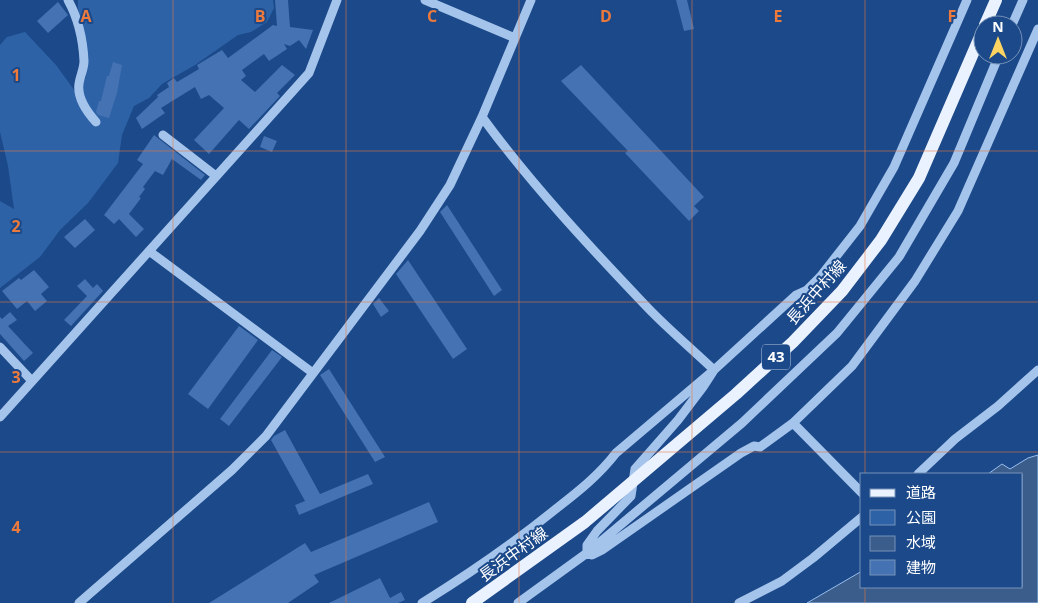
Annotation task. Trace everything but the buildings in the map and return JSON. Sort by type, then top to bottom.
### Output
[{"type":"main road","points":[[989,15],[996,0]]},
{"type":"main road","name":"長浜中村線","points":[[472,603],[585,522],[736,394],[793,342],[842,290],[881,240],[919,178],[973,53]]},
{"type":"street","points":[[68,0],[80,32],[84,61],[79,84],[80,91],[86,110],[96,122]]},
{"type":"street","points":[[0,417],[309,73],[337,0]]},
{"type":"street","points":[[425,0],[515,38]]},
{"type":"street","points":[[79,603],[232,470],[266,436],[437,206],[450,185],[482,116],[531,0]]},
{"type":"street","points":[[422,603],[523,536],[589,482],[603,470],[616,453],[714,370],[796,295],[807,290],[820,277],[860,226],[894,167],[967,0]]},
{"type":"street","points":[[1016,15],[1023,0]]},
{"type":"street","points":[[587,553],[592,555],[602,550],[741,453],[754,446],[760,447],[793,423],[852,366],[915,281],[958,211],[1038,29]]},
{"type":"street","points":[[518,603],[587,553],[742,423],[837,333],[899,257],[954,163],[995,65]]},
{"type":"street","points":[[482,116],[524,172],[595,250],[648,308],[714,370]]},
{"type":"street","points":[[163,135],[216,176]]},
{"type":"street","points":[[150,251],[313,373]]},
{"type":"street","points":[[0,347],[32,381]]},
{"type":"street","points":[[587,553],[587,545],[597,531],[631,496],[635,469],[678,420],[714,370]]},
{"type":"street","points":[[919,473],[955,439],[998,406],[1038,370]]},
{"type":"street","points":[[793,423],[860,491]]},
{"type":"street","points":[[739,603],[782,581],[814,558],[860,519]]},
{"type":"green space","points":[[78,0],[273,0],[274,8],[267,22],[251,32],[238,35],[195,65],[162,84],[149,98],[134,106],[122,135],[118,163],[88,203],[60,230],[40,257],[0,288],[0,201],[14,209],[8,166],[0,132],[0,45],[7,37],[25,32],[56,65],[77,94],[86,77],[87,58]]},
{"type":"water","points":[[1038,455],[1038,603],[807,603],[860,572],[860,588],[1023,588],[1023,473],[989,473],[1002,464],[1010,469],[1028,458]]}]
